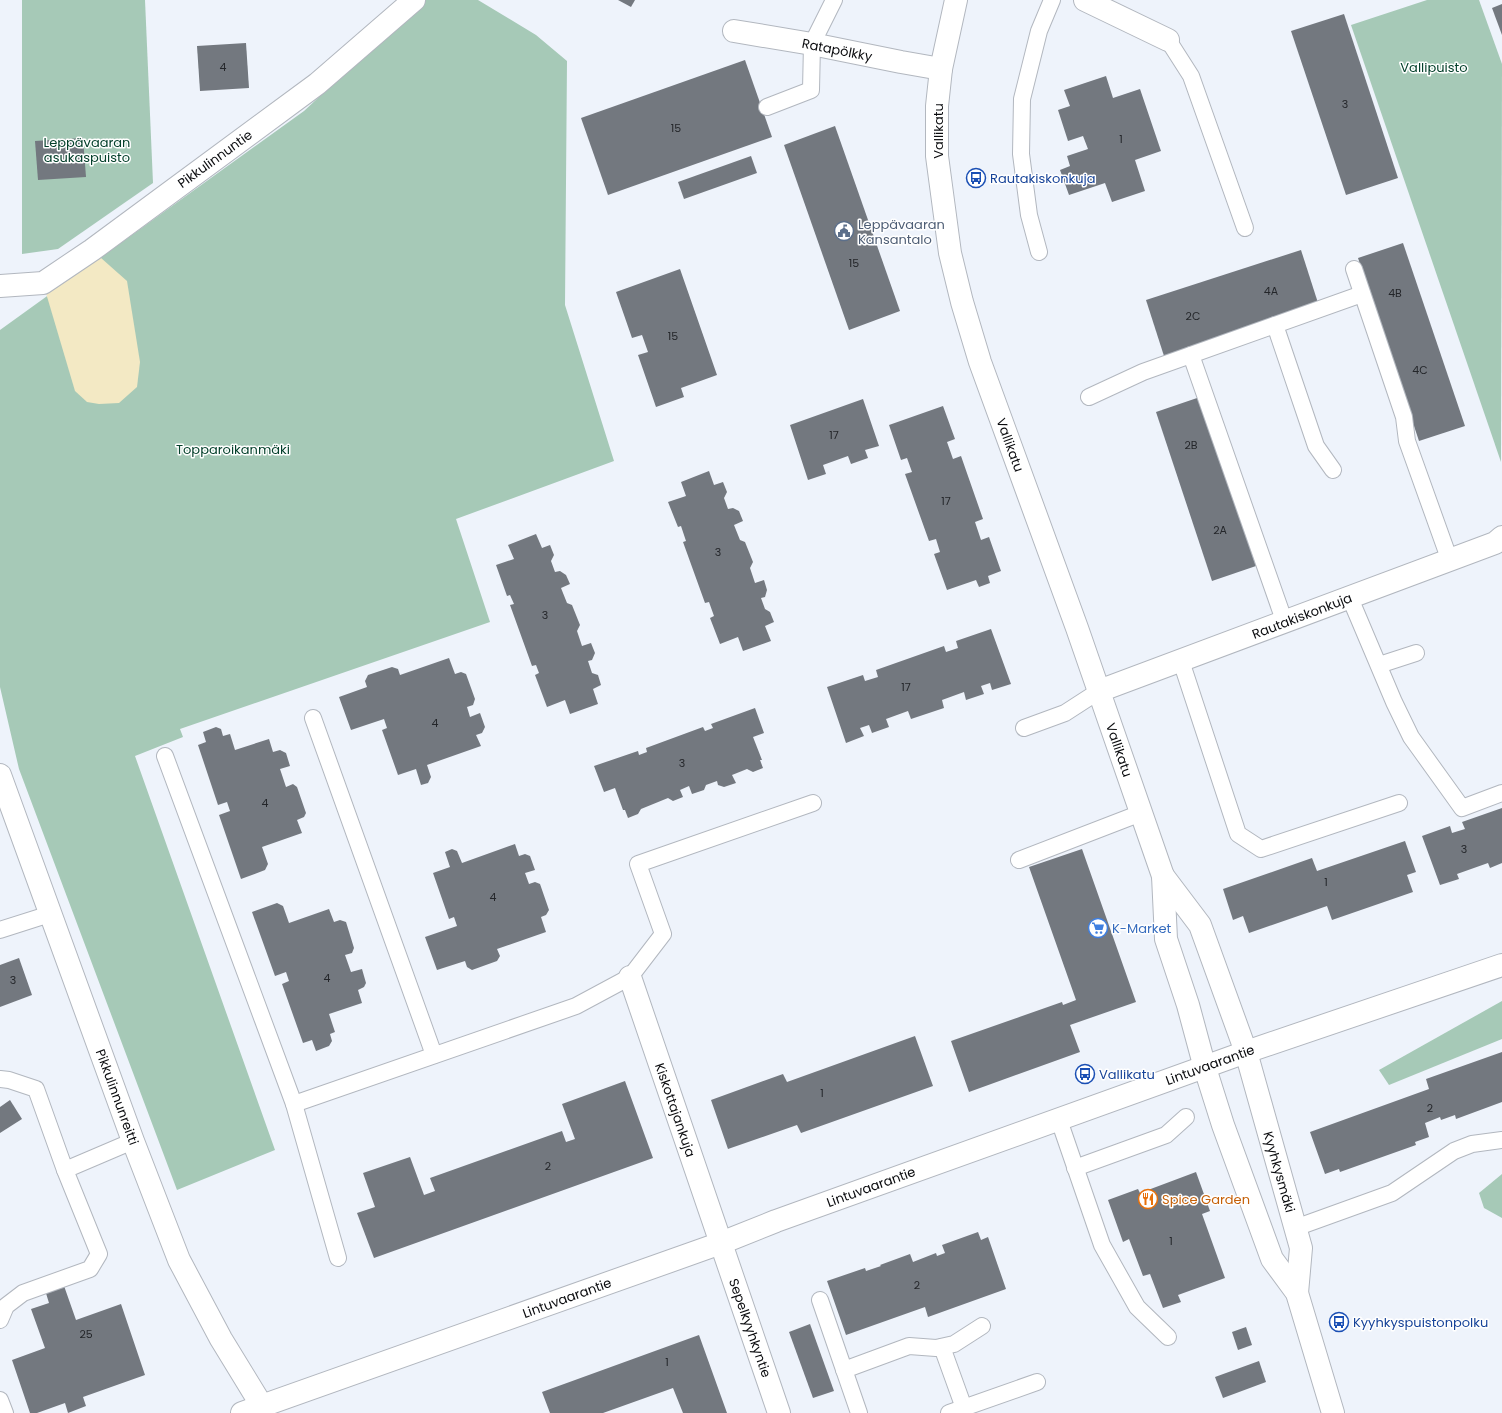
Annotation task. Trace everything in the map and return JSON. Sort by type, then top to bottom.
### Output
[{"type":"street","name":"Pikkulinnuntie","points":[[0,286],[43,283],[92,250],[317,84],[414,0]]},
{"type":"street","name":"Vallikatu","points":[[956,0],[941,68],[937,106],[938,156],[950,253],[960,295],[980,362],[1099,691],[1163,876],[1166,939],[1188,1005],[1205,1068]]},
{"type":"street","points":[[1085,0],[1168,40]]},
{"type":"street","name":"Ratapölkky","points":[[734,31],[941,68]]},
{"type":"street","name":"Rautakiskonkuja","points":[[1099,691],[1495,544],[1502,537]]},
{"type":"street","name":"Pikkulinnunreitti","points":[[0,775],[133,1141],[179,1260],[221,1339],[264,1410]]},
{"type":"street","name":"Vallikatu","points":[[1163,876],[1200,925],[1246,1052]]},
{"type":"street","name":"Lintuvaarantie","points":[[242,1413],[264,1410],[784,1219],[1246,1052],[1502,965]]},
{"type":"street","name":"Kiskottajankuja","points":[[630,977],[721,1243]]},
{"type":"street","name":"Kyyhkysmäki","points":[[1246,1052],[1301,1248],[1297,1293]]},
{"type":"street","name":"Kyyhkysmäki","points":[[1205,1068],[1223,1125],[1272,1259],[1297,1293],[1333,1413]]},
{"type":"street","name":"Sepelkyyhkyntie","points":[[721,1243],[779,1413]]},
{"type":"lane","points":[[767,107],[811,90],[812,44],[834,0]]},
{"type":"lane","points":[[1039,252],[1028,215],[1021,154],[1022,99],[1039,31],[1052,0]]},
{"type":"lane","points":[[1168,40],[1191,76],[1245,228]]},
{"type":"lane","points":[[1354,269],[1404,417],[1407,441],[1450,561]]},
{"type":"lane","points":[[1089,397],[1144,372],[1362,294]]},
{"type":"lane","points":[[1275,325],[1316,446],[1332,470]]},
{"type":"lane","points":[[1191,355],[1284,622]]},
{"type":"lane","points":[[1350,598],[1394,702],[1411,737],[1462,808],[1502,793]]},
{"type":"lane","points":[[1379,665],[1416,653]]},
{"type":"lane","points":[[1181,661],[1238,834],[1261,849],[1399,803]]},
{"type":"lane","points":[[1024,728],[1065,713],[1099,691]]},
{"type":"lane","points":[[313,718],[434,1055]]},
{"type":"lane","points":[[165,756],[294,1104],[338,1258]]},
{"type":"lane","points":[[294,1104],[576,1006],[630,977],[663,934],[638,864],[813,802]]},
{"type":"lane","points":[[1019,860],[1141,813]]},
{"type":"lane","points":[[0,930],[50,914]]},
{"type":"lane","points":[[0,1079],[9,1080],[36,1089],[65,1170],[99,1254],[90,1269],[24,1293],[2,1309]]},
{"type":"lane","points":[[1075,1168],[1166,1135],[1186,1116]]},
{"type":"lane","points":[[1059,1120],[1102,1245],[1137,1307],[1168,1337]]},
{"type":"lane","points":[[1295,1228],[1392,1193],[1454,1151],[1472,1144],[1502,1140]]},
{"type":"lane","points":[[65,1170],[133,1141]]},
{"type":"lane","points":[[820,1300],[859,1413]]},
{"type":"lane","points":[[844,1370],[909,1346],[936,1348],[954,1344],[982,1326]]},
{"type":"lane","points":[[942,1347],[957,1410],[1037,1382]]},
{"type":"lane","points":[[0,1400],[5,1413]]},
{"type":"green space","name":"Leppävaaran asukaspuisto","points":[[22,0],[145,0],[153,183],[58,249],[22,254]]},
{"type":"green space","name":"Topparoikanmäki","points":[[423,0],[478,0],[536,35],[567,61],[565,305],[614,461],[456,519],[490,622],[180,729],[183,737],[135,756],[275,1150],[177,1190],[19,769],[0,687],[0,330],[304,111]]},
{"type":"green space","name":"Vallipuisto","points":[[1427,0],[1479,0],[1502,64],[1501,462],[1351,25]]},
{"type":"green space","points":[[1502,1001],[1502,1039],[1389,1085],[1379,1070]]},
{"type":"green space","points":[[1502,1174],[1502,1218],[1484,1208],[1479,1193]]},
{"type":"sand","points":[[92,250],[127,281],[140,362],[137,387],[119,403],[99,404],[87,402],[75,391],[43,283]]},
{"type":"building","points":[[618,0],[635,0],[631,7]]},
{"type":"building","points":[[1502,4],[1502,35],[1492,8]]},
{"type":"building","points":[[1344,14],[1398,178],[1346,195],[1291,31]]},
{"type":"building","points":[[246,43],[249,88],[200,91],[197,46]]},
{"type":"building","points":[[745,60],[772,137],[608,195],[581,118]]},
{"type":"building","points":[[1106,76],[1113,98],[1140,89],[1161,151],[1135,160],[1145,191],[1112,202],[1105,183],[1069,195],[1060,170],[1070,166],[1067,156],[1088,149],[1083,136],[1068,141],[1058,110],[1070,106],[1064,90]]},
{"type":"building","points":[[835,126],[900,311],[849,330],[784,145]]},
{"type":"building","points":[[83,138],[86,177],[38,180],[35,141]]},
{"type":"building","points":[[751,156],[757,173],[684,199],[678,182]]},
{"type":"building","points":[[1403,243],[1465,426],[1419,441],[1358,258]]},
{"type":"building","points":[[1301,250],[1319,306],[1164,356],[1146,300]]},
{"type":"building","points":[[680,269],[717,375],[681,388],[684,397],[656,407],[638,355],[648,352],[642,335],[632,338],[616,292]]},
{"type":"building","points":[[1200,397],[1256,566],[1212,581],[1156,412]]},
{"type":"building","points":[[863,399],[879,446],[865,450],[868,458],[851,464],[848,456],[823,465],[826,474],[808,480],[790,425]]},
{"type":"building","points":[[943,406],[955,439],[947,442],[953,459],[961,456],[983,519],[975,522],[981,540],[989,537],[1001,571],[988,576],[990,583],[979,587],[976,580],[947,590],[934,554],[940,552],[936,539],[929,541],[905,474],[912,472],[907,458],[901,460],[889,425]]},
{"type":"building","points":[[709,471],[714,485],[723,482],[727,492],[724,498],[728,509],[733,508],[739,511],[743,521],[734,525],[740,540],[745,542],[753,562],[750,568],[755,583],[764,580],[767,590],[765,597],[761,598],[765,609],[770,612],[774,622],[765,626],[771,641],[743,651],[738,637],[720,644],[710,618],[714,616],[709,602],[705,603],[683,542],[686,541],[681,526],[678,527],[668,502],[686,496],[681,482]]},
{"type":"building","points":[[536,534],[542,548],[550,545],[554,555],[551,561],[555,572],[560,571],[566,575],[570,584],[561,588],[567,603],[572,605],[580,625],[577,631],[582,646],[591,643],[595,653],[592,660],[588,661],[592,673],[598,675],[601,685],[593,689],[598,704],[570,714],[565,700],[547,707],[535,675],[539,673],[536,665],[532,666],[510,605],[514,604],[510,595],[507,596],[496,565],[514,559],[508,545]]},
{"type":"building","points":[[991,629],[1011,684],[992,690],[990,683],[981,686],[984,694],[966,700],[964,692],[942,700],[944,708],[911,719],[908,711],[886,719],[889,727],[872,733],[869,725],[860,728],[864,736],[846,743],[827,687],[863,675],[865,681],[878,677],[876,670],[944,646],[946,652],[958,648],[956,641]]},
{"type":"building","points":[[449,658],[455,674],[461,672],[466,674],[475,699],[473,705],[467,707],[470,717],[480,713],[485,727],[482,733],[476,735],[481,746],[427,765],[431,777],[428,783],[421,785],[416,769],[398,775],[382,730],[387,728],[384,719],[351,730],[339,697],[367,687],[365,681],[368,675],[392,667],[398,669],[400,675]]},
{"type":"building","points":[[755,708],[764,733],[753,737],[762,760],[760,760],[763,768],[753,772],[747,769],[732,775],[736,783],[724,787],[718,785],[717,781],[706,785],[704,790],[692,794],[689,786],[680,790],[683,797],[673,801],[668,798],[641,809],[638,814],[628,818],[625,810],[623,810],[615,788],[604,792],[594,766],[638,751],[639,755],[647,752],[646,748],[703,727],[705,731],[713,728],[711,724]]},
{"type":"building","points":[[216,727],[221,729],[223,736],[230,734],[235,750],[269,739],[273,752],[280,750],[286,753],[290,766],[280,769],[286,787],[293,784],[297,787],[306,813],[304,817],[297,820],[302,833],[262,847],[268,864],[265,870],[241,879],[219,815],[230,811],[227,802],[218,805],[198,745],[206,742],[203,732]]},
{"type":"building","points":[[1502,808],[1502,863],[1490,868],[1488,863],[1457,874],[1459,879],[1440,885],[1422,836],[1450,826],[1452,833],[1465,829],[1462,822]]},
{"type":"building","points":[[1405,841],[1416,872],[1407,875],[1413,892],[1332,920],[1327,906],[1249,933],[1243,916],[1233,920],[1223,889],[1312,858],[1317,871]]},
{"type":"building","points":[[515,844],[519,856],[525,854],[530,856],[535,870],[525,873],[529,884],[535,882],[540,884],[549,910],[546,915],[541,917],[546,932],[497,949],[500,956],[497,961],[472,970],[467,967],[465,961],[437,970],[425,937],[457,926],[454,917],[449,919],[433,873],[450,867],[445,852],[452,849],[457,851],[462,863]]},
{"type":"building","points":[[1082,849],[1136,1002],[1070,1025],[1080,1052],[969,1092],[951,1041],[1062,1002],[1063,1005],[1076,1000],[1029,867]]},
{"type":"building","points":[[277,903],[283,906],[289,923],[329,909],[334,922],[340,920],[346,922],[354,948],[352,953],[345,955],[351,972],[362,969],[366,983],[364,987],[358,990],[362,1003],[329,1014],[335,1032],[330,1034],[332,1041],[329,1046],[316,1051],[312,1040],[303,1043],[282,984],[289,981],[286,972],[275,976],[252,912]]},
{"type":"building","points":[[19,958],[32,995],[0,1007],[0,965]]},
{"type":"building","points":[[915,1036],[933,1086],[801,1133],[797,1125],[728,1149],[711,1100],[783,1074],[787,1082]]},
{"type":"building","points":[[1502,1052],[1502,1102],[1456,1119],[1455,1115],[1441,1120],[1440,1117],[1425,1123],[1429,1137],[1415,1142],[1416,1145],[1340,1172],[1339,1169],[1325,1174],[1310,1132],[1429,1089],[1426,1079]]},
{"type":"building","points":[[625,1081],[653,1158],[374,1258],[357,1213],[375,1207],[363,1173],[410,1157],[424,1195],[435,1191],[430,1178],[562,1131],[566,1142],[575,1139],[562,1104]]},
{"type":"building","points":[[10,1100],[22,1119],[0,1133],[0,1107]]},
{"type":"building","points":[[1196,1172],[1210,1211],[1202,1214],[1225,1278],[1178,1295],[1181,1302],[1163,1308],[1150,1274],[1143,1276],[1129,1239],[1123,1242],[1108,1200],[1138,1189],[1140,1193]]},
{"type":"building","points":[[978,1232],[981,1240],[988,1237],[1006,1289],[928,1317],[925,1307],[846,1335],[827,1281],[865,1268],[866,1271],[910,1254],[913,1262],[936,1253],[937,1256],[945,1253],[942,1245]]},
{"type":"building","points":[[63,1283],[76,1320],[121,1304],[145,1375],[83,1397],[86,1406],[68,1413],[65,1403],[37,1413],[30,1413],[12,1360],[45,1348],[31,1309],[49,1303],[45,1290]]},
{"type":"building","points":[[810,1324],[834,1391],[813,1398],[789,1332]]},
{"type":"building","points":[[1246,1327],[1252,1345],[1238,1350],[1232,1332]]},
{"type":"building","points":[[699,1335],[727,1413],[683,1413],[673,1388],[603,1413],[550,1413],[542,1392]]},
{"type":"building","points":[[1259,1361],[1266,1382],[1223,1398],[1215,1377]]},
{"type":"place","name":"Rautakiskonkuja","points":[[976,178]]},
{"type":"place","name":"Leppävaaran Kansantalo","points":[[844,231]]},
{"type":"place","name":"K-Market","points":[[1098,928]]},
{"type":"place","name":"Vallikatu","points":[[1085,1074]]},
{"type":"place","name":"Spice Garden","points":[[1148,1199]]},
{"type":"place","name":"Kyyhkyspuistonpolku","points":[[1339,1322]]}]
